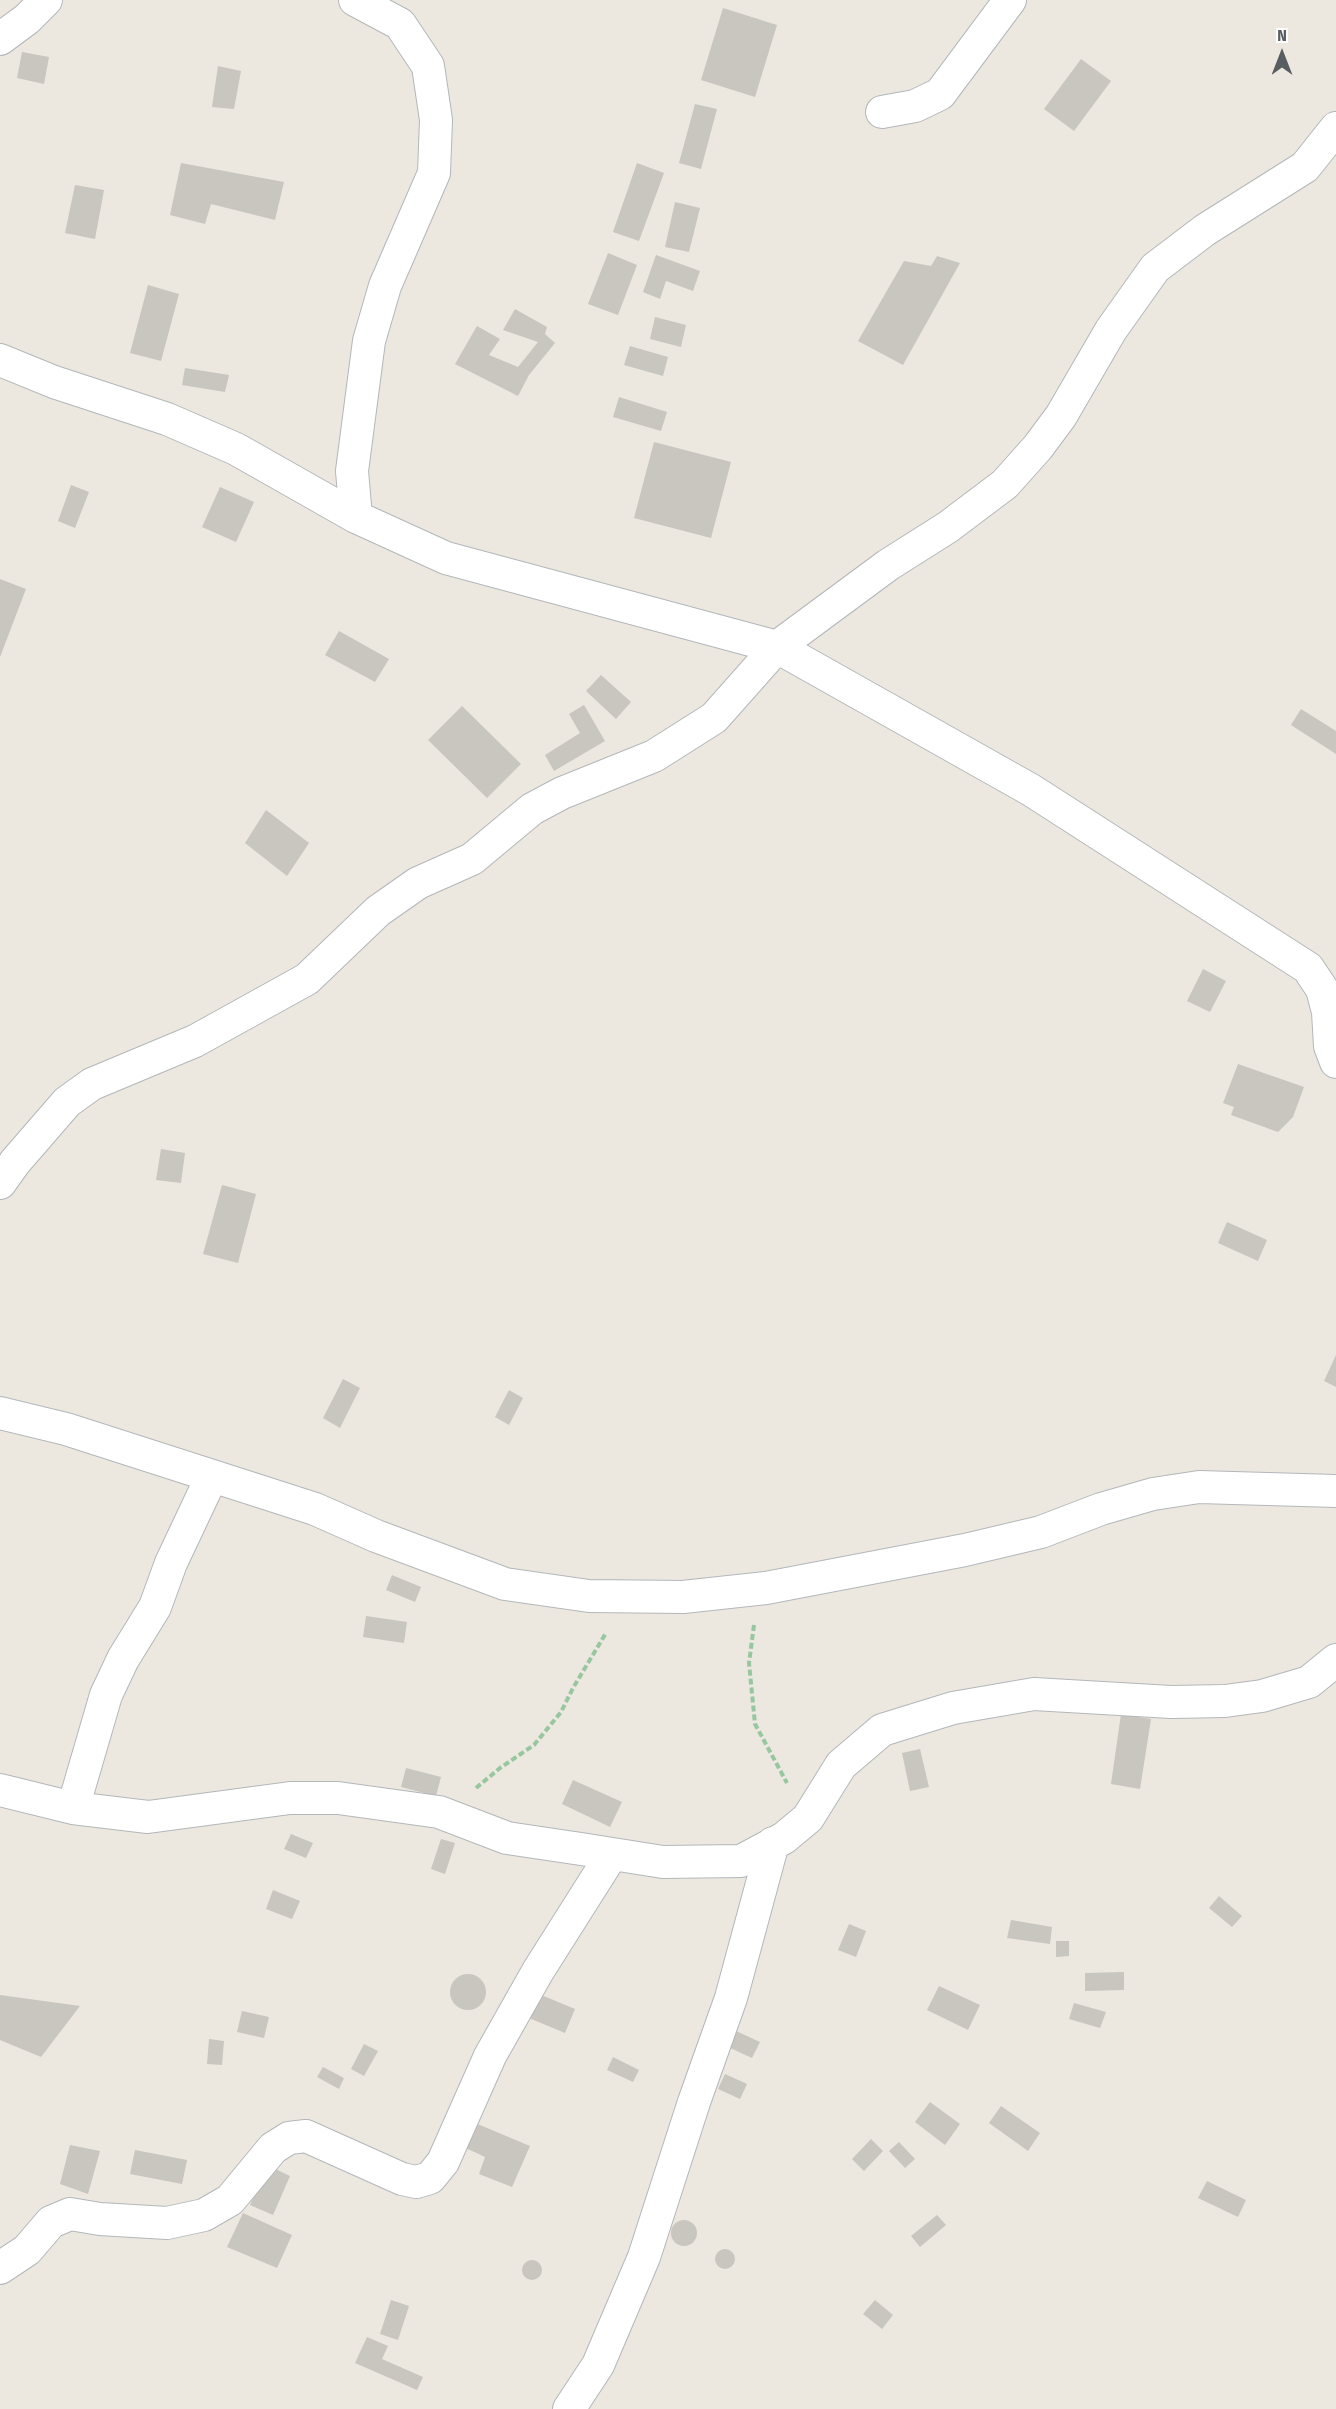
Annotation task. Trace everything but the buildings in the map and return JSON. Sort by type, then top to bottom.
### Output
[{"type":"street","points":[[0,39],[27,19],[46,0]]},
{"type":"street","points":[[355,0],[400,24],[428,66],[436,120],[434,173],[385,286],[369,340],[352,471],[356,517]]},
{"type":"street","points":[[882,112],[915,106],[940,94],[1010,0]]},
{"type":"street","points":[[0,1183],[15,1162],[68,1102],[92,1084],[195,1041],[307,979],[378,911],[418,883],[472,859],[532,809],[562,793],[654,756],[714,718],[777,647],[888,565],[948,527],[1005,484],[1038,447],[1061,416],[1111,330],[1155,268],[1205,230],[1305,167],[1336,128]]},
{"type":"street","points":[[0,360],[54,382],[166,419],[236,449],[356,517],[446,558],[777,647],[1031,790],[1329,981],[1330,1046],[1336,1062]]},
{"type":"street","points":[[0,1413],[66,1429],[315,1509],[376,1536],[505,1584],[589,1596],[683,1597],[766,1588],[965,1550],[1041,1532],[1101,1509],[1154,1494],[1199,1487],[1336,1491]]},
{"type":"street","points":[[73,1808],[106,1695],[123,1659],[155,1606],[171,1563],[212,1476]]},
{"type":"street","points":[[0,1790],[73,1808],[148,1817],[290,1798],[338,1798],[439,1812],[507,1838],[663,1862],[741,1861],[784,1838],[808,1818],[841,1765],[882,1730],[953,1708],[1034,1694],[1120,1701],[1225,1701],[1262,1696],[1309,1682],[1336,1660]]},
{"type":"street","points":[[569,2409],[598,2365],[644,2257],[694,2102],[731,1998],[773,1844]]},
{"type":"street","points":[[0,2268],[27,2250],[51,2222],[70,2214],[100,2219],[166,2223],[204,2215],[230,2200],[273,2148],[289,2138],[306,2136],[402,2179],[416,2182],[430,2178],[443,2162],[496,2047],[538,1971],[612,1854]]},
{"type":"path","points":[[766,1588],[754,1623],[749,1663],[755,1724],[778,1769],[808,1818]]},
{"type":"path","points":[[439,1812],[478,1787],[500,1768],[534,1745],[561,1712],[614,1620],[625,1595]]}]
